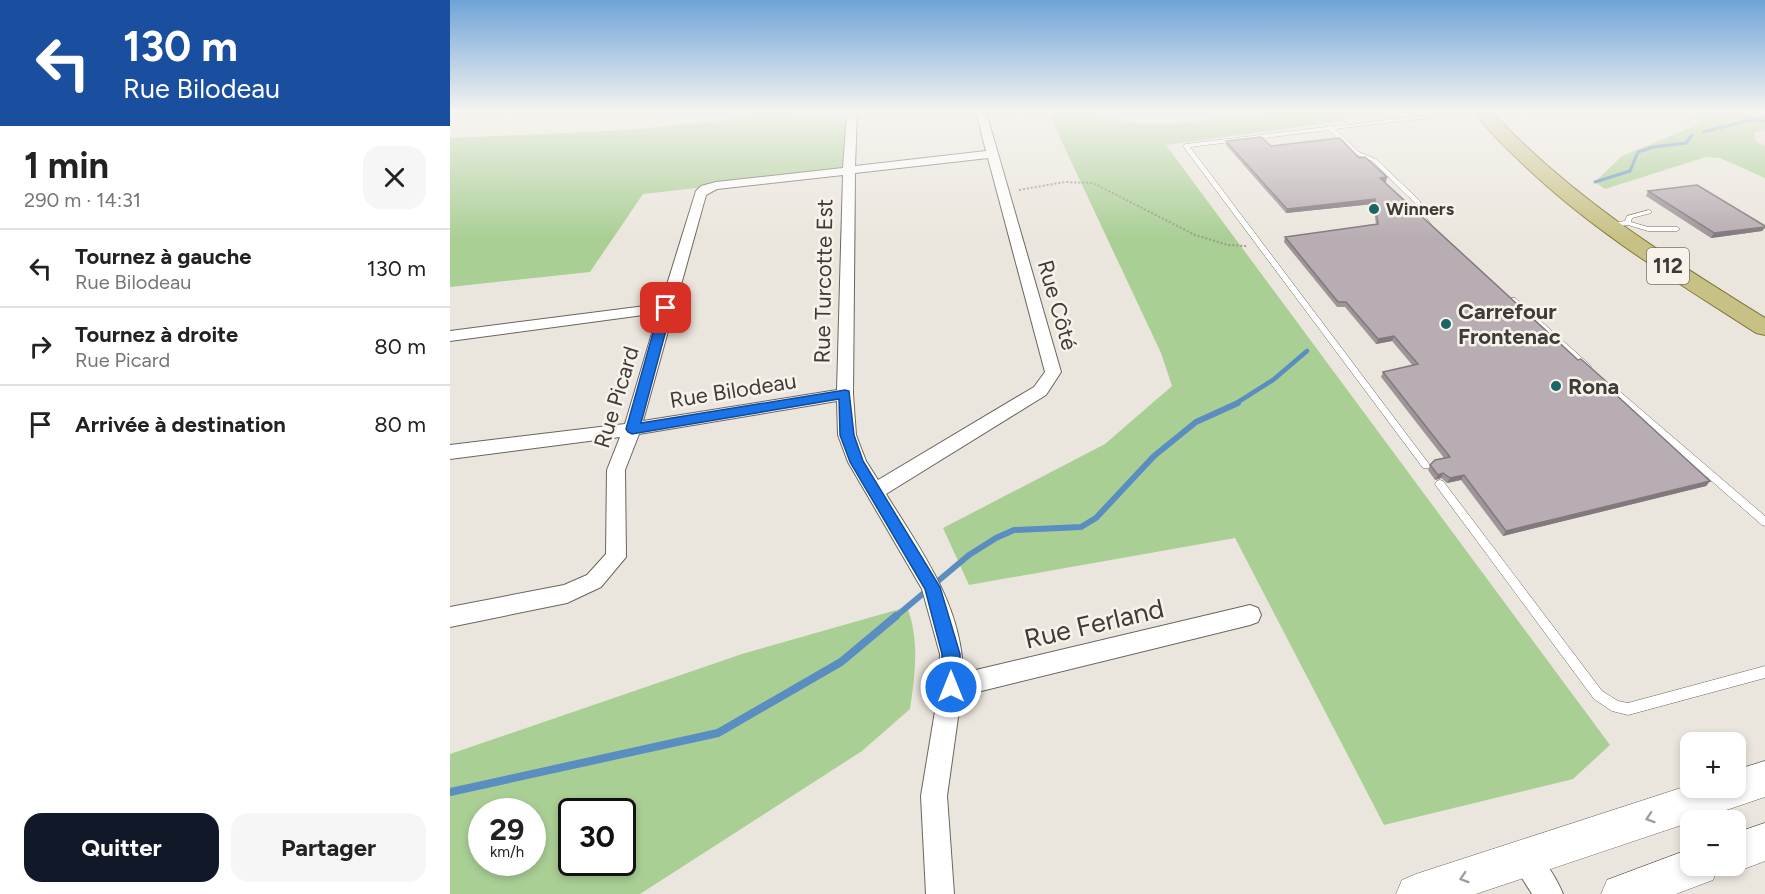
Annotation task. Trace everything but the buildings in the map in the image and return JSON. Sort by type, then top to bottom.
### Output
[{"type":"main road","name":"112","points":[[1524,154],[1543,171],[1619,224],[1695,284],[1765,328]]},
{"type":"street","name":"Rue Turcotte Est","points":[[850,154],[845,394],[847,435],[857,462],[932,587],[951,654],[951,687],[940,740],[934,796],[940,894]]},
{"type":"street","points":[[850,171],[991,154]]},
{"type":"street","name":"Rue Côté","points":[[875,491],[1040,392],[1053,372],[991,154]]},
{"type":"street","name":"Rue Picard","points":[[450,617],[567,594],[594,581],[616,557],[616,470],[632,429],[700,194],[705,189],[850,171]]},
{"type":"street","points":[[450,336],[666,308]]},
{"type":"street","name":"Rue Bilodeau","points":[[450,452],[632,429],[845,394]]},
{"type":"street","name":"Rue Ferland","points":[[951,687],[1250,615]]},
{"type":"street","points":[[1416,894],[1765,779]]},
{"type":"street","points":[[1746,849],[1765,842]]},
{"type":"street","points":[[1524,859],[1549,894]]},
{"type":"street","points":[[1620,894],[1680,873]]},
{"type":"lane","points":[[1192,154],[1426,466]]},
{"type":"lane","points":[[1359,154],[1374,160],[1418,202],[1422,219],[1438,232]]},
{"type":"lane","points":[[1619,224],[1629,217],[1649,212]]},
{"type":"lane","points":[[1619,224],[1648,229],[1677,229]]},
{"type":"lane","points":[[1502,290],[1591,370]]},
{"type":"lane","points":[[1599,377],[1765,522]]},
{"type":"lane","points":[[1440,484],[1598,695],[1616,707],[1628,710],[1765,672]]},
{"type":"path","points":[[1002,192],[1090,183],[1126,198],[1208,241],[1230,246],[1260,244]]},
{"type":"shaded area","points":[[1738,154],[1765,154],[1765,168]]},
{"type":"green space","points":[[450,154],[850,154],[850,171],[643,194],[590,272],[450,287]]},
{"type":"green space","points":[[1067,154],[1172,154],[1610,745],[1573,779],[1384,825],[1235,538],[969,585],[943,528],[1105,444],[1172,386],[1161,353]]},
{"type":"green space","points":[[1628,154],[1765,154],[1765,178],[1720,158],[1706,157],[1605,189],[1595,182],[1622,156]]},
{"type":"green space","points":[[907,607],[911,619],[914,632],[915,670],[910,709],[862,751],[640,894],[450,894],[450,754],[742,654]]},
{"type":"waterway","points":[[1595,182],[1630,171],[1637,154]]},
{"type":"waterway","points":[[1235,404],[1273,380],[1307,351]]},
{"type":"waterway","points":[[894,618],[969,555],[996,538],[1014,530],[1081,527],[1096,518],[1154,456],[1196,422],[1238,403]]},
{"type":"waterway","points":[[450,792],[718,733],[841,662],[896,616]]},
{"type":"place","name":"Winners","points":[[1374,209]]},
{"type":"place","name":"Carrefour Frontenac","points":[[1446,324]]},
{"type":"place","name":"Rona","points":[[1556,386]]},
{"type":"route","points":[[666,308],[632,429],[845,394],[847,435],[857,462],[932,587],[943,618],[951,654],[951,687]]}]
